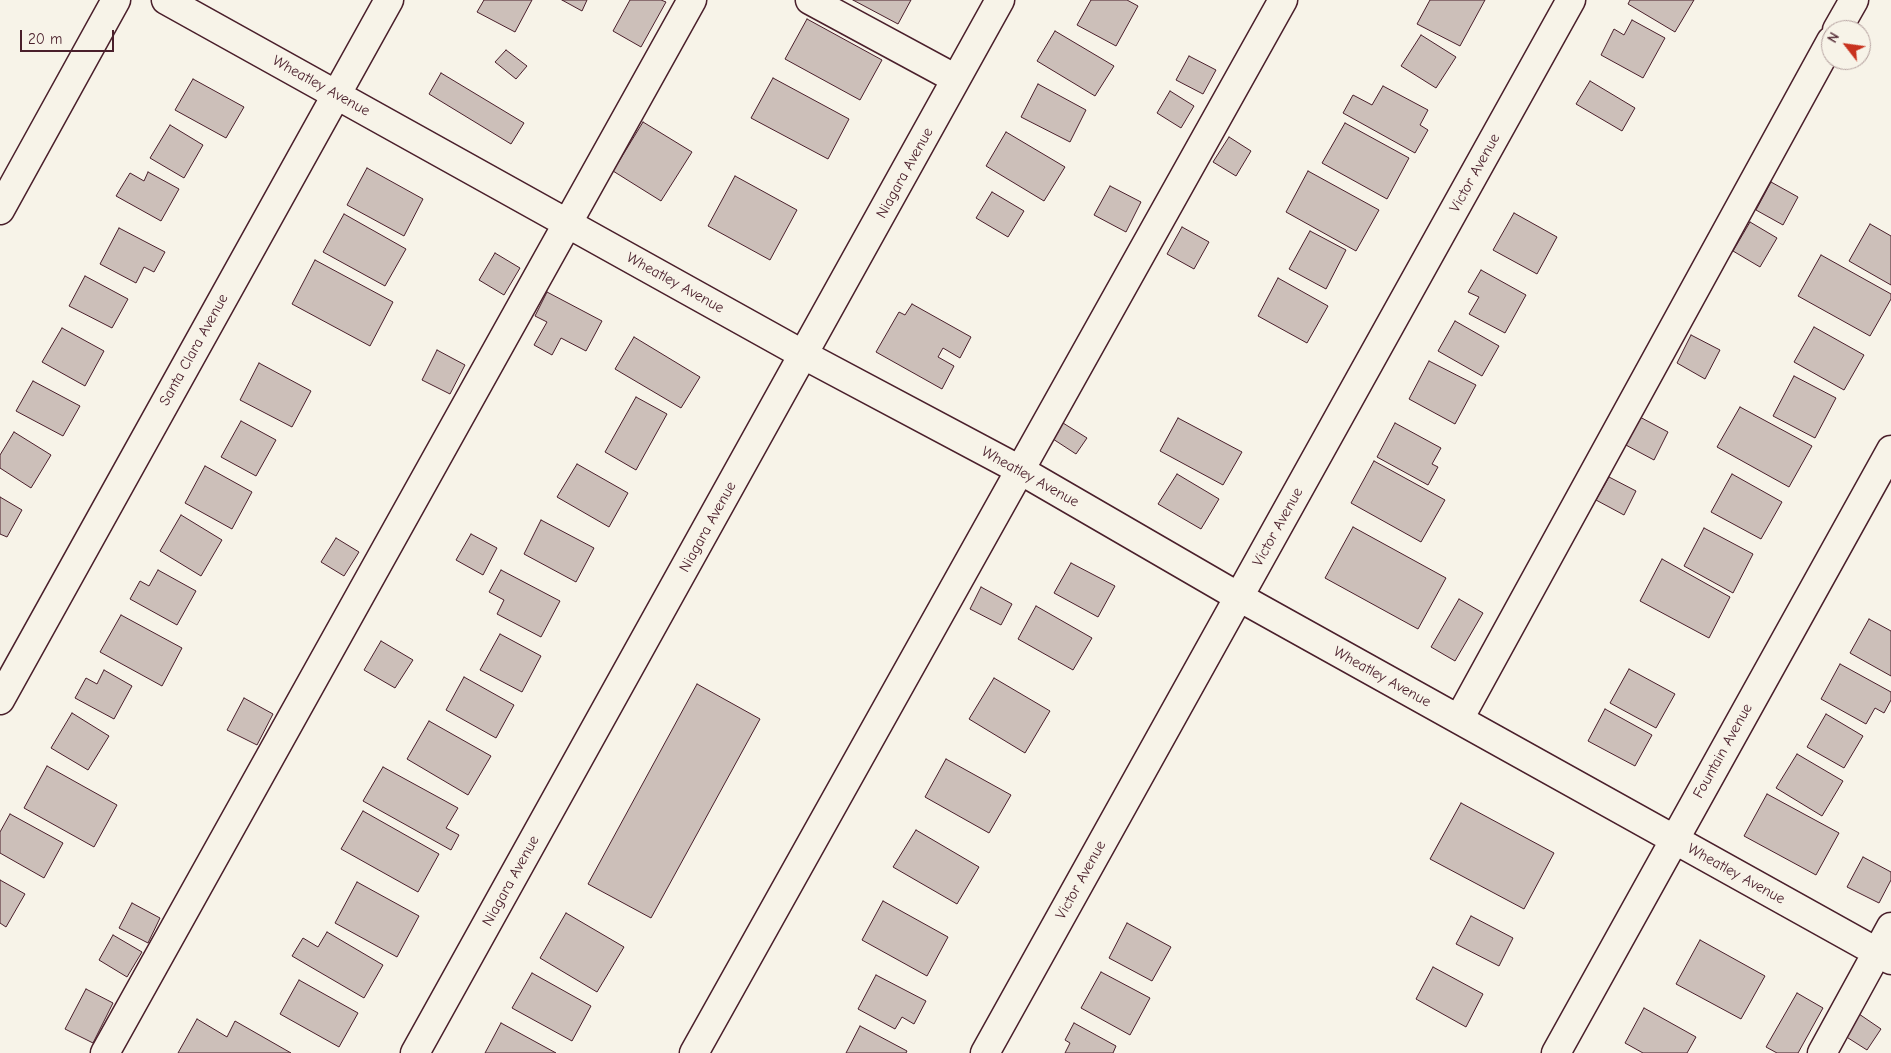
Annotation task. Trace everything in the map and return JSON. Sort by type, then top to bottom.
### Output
[{"type":"street","points":[[0,210],[116,0]]},
{"type":"street","name":"Wheatley Avenue","points":[[166,0],[804,355],[1020,470],[1239,597],[1884,956]]},
{"type":"street","name":"Santa Clara Avenue","points":[[0,700],[389,0]]},
{"type":"street","points":[[105,1053],[692,0]]},
{"type":"street","points":[[810,0],[956,79]]},
{"type":"street","name":"Niagara Avenue","points":[[415,1053],[1000,0]]},
{"type":"street","points":[[694,1053],[1283,0]]},
{"type":"street","name":"Victor Avenue","points":[[985,1053],[1571,0]]},
{"type":"street","points":[[1843,20],[1854,0]]},
{"type":"street","points":[[1459,719],[1821,59]]},
{"type":"street","name":"Fountain Avenue","points":[[1556,1053],[1891,450]]},
{"type":"street","points":[[1822,1053],[1884,956],[1891,927]]},
{"type":"building","points":[[484,0],[532,0],[515,32],[477,12]]},
{"type":"building","points":[[562,0],[587,0],[582,11]]},
{"type":"building","points":[[630,0],[661,0],[666,2],[641,47],[613,31]]},
{"type":"building","points":[[853,0],[911,0],[898,24]]},
{"type":"building","points":[[1091,0],[1127,0],[1138,6],[1116,46],[1077,25]]},
{"type":"building","points":[[1430,0],[1485,0],[1460,46],[1417,24]]},
{"type":"building","points":[[1630,0],[1694,0],[1675,32],[1628,4]]},
{"type":"building","points":[[807,19],[882,60],[860,100],[785,59]]},
{"type":"building","points":[[1632,20],[1665,38],[1643,78],[1601,55],[1614,29],[1624,35]]},
{"type":"building","points":[[1055,31],[1114,66],[1095,96],[1037,61]]},
{"type":"building","points":[[1421,35],[1456,57],[1436,88],[1401,66]]},
{"type":"building","points":[[506,50],[527,66],[516,79],[495,62]]},
{"type":"building","points":[[1189,56],[1216,70],[1203,94],[1176,80]]},
{"type":"building","points":[[441,73],[524,123],[511,144],[429,94]]},
{"type":"building","points":[[773,78],[849,119],[828,159],[751,118]]},
{"type":"building","points":[[193,79],[244,107],[226,138],[175,110]]},
{"type":"building","points":[[1590,81],[1635,108],[1622,131],[1576,104]]},
{"type":"building","points":[[1038,84],[1086,110],[1070,142],[1021,117]]},
{"type":"building","points":[[1383,86],[1428,110],[1420,125],[1428,130],[1415,153],[1343,113],[1353,95],[1372,105]]},
{"type":"building","points":[[1170,91],[1194,106],[1181,128],[1157,113]]},
{"type":"building","points":[[643,122],[692,152],[661,201],[613,171]]},
{"type":"building","points":[[1345,123],[1409,158],[1387,199],[1322,163]]},
{"type":"building","points":[[170,125],[203,145],[184,178],[150,158]]},
{"type":"building","points":[[1006,132],[1065,167],[1044,201],[986,166]]},
{"type":"building","points":[[1229,137],[1251,151],[1236,176],[1213,162]]},
{"type":"building","points":[[367,168],[423,199],[404,236],[347,205]]},
{"type":"building","points":[[1308,171],[1379,210],[1356,251],[1286,212]]},
{"type":"building","points":[[148,172],[179,189],[161,221],[116,196],[130,173],[144,181]]},
{"type":"building","points":[[735,176],[797,210],[770,260],[708,226]]},
{"type":"building","points":[[1771,182],[1798,197],[1783,225],[1756,210]]},
{"type":"building","points":[[1110,186],[1141,202],[1126,232],[1094,215]]},
{"type":"building","points":[[992,192],[1024,211],[1008,237],[976,218]]},
{"type":"building","points":[[1514,213],[1557,237],[1537,274],[1493,250]]},
{"type":"building","points":[[344,214],[406,249],[385,286],[323,252]]},
{"type":"building","points":[[1750,222],[1777,238],[1760,267],[1733,251]]},
{"type":"building","points":[[1870,224],[1891,236],[1891,285],[1849,261]]},
{"type":"building","points":[[1182,227],[1209,242],[1194,269],[1167,254]]},
{"type":"building","points":[[119,228],[165,252],[154,272],[144,267],[136,283],[100,264]]},
{"type":"building","points":[[1310,231],[1346,250],[1326,289],[1289,269]]},
{"type":"building","points":[[495,253],[520,268],[504,295],[479,280]]},
{"type":"building","points":[[1821,255],[1891,294],[1891,299],[1870,336],[1798,296]]},
{"type":"building","points":[[315,260],[393,302],[370,346],[292,304]]},
{"type":"building","points":[[1481,270],[1526,295],[1505,333],[1469,314],[1479,297],[1468,292]]},
{"type":"building","points":[[85,276],[128,299],[112,328],[69,306]]},
{"type":"building","points":[[1278,278],[1328,306],[1307,343],[1258,316]]},
{"type":"building","points":[[547,292],[602,321],[586,351],[561,338],[552,355],[534,345],[547,322],[535,316]]},
{"type":"building","points":[[912,304],[971,337],[960,358],[943,348],[938,357],[954,366],[942,389],[876,352],[899,312],[905,315]]},
{"type":"building","points":[[1455,321],[1499,346],[1482,376],[1438,351]]},
{"type":"building","points":[[1814,327],[1864,355],[1844,390],[1794,362]]},
{"type":"building","points":[[62,328],[104,351],[85,386],[42,362]]},
{"type":"building","points":[[1691,335],[1720,350],[1705,379],[1677,363]]},
{"type":"building","points":[[634,337],[700,377],[681,408],[615,369]]},
{"type":"building","points":[[437,350],[465,365],[450,394],[422,380]]},
{"type":"building","points":[[1429,361],[1476,385],[1455,424],[1409,399]]},
{"type":"building","points":[[259,363],[311,391],[292,427],[240,400]]},
{"type":"building","points":[[1794,376],[1836,398],[1815,438],[1773,416]]},
{"type":"building","points":[[33,381],[80,406],[63,436],[16,411]]},
{"type":"building","points":[[636,397],[667,414],[636,470],[605,452]]},
{"type":"building","points":[[1740,407],[1812,446],[1789,487],[1717,447]]},
{"type":"building","points":[[1638,416],[1668,432],[1654,460],[1624,444]]},
{"type":"building","points":[[1178,418],[1242,452],[1223,485],[1160,451]]},
{"type":"building","points":[[241,421],[276,440],[256,476],[221,457]]},
{"type":"building","points":[[1063,423],[1087,438],[1076,454],[1053,439]]},
{"type":"building","points":[[1395,423],[1441,448],[1432,464],[1438,467],[1428,485],[1377,457]]},
{"type":"building","points":[[14,432],[51,455],[31,488],[0,468],[0,455]]},
{"type":"building","points":[[1374,461],[1445,500],[1421,542],[1351,503]]},
{"type":"building","points":[[577,464],[628,493],[609,527],[557,497]]},
{"type":"building","points":[[205,466],[252,492],[232,529],[185,503]]},
{"type":"building","points":[[1177,474],[1219,499],[1201,529],[1158,504]]},
{"type":"building","points":[[1732,474],[1782,502],[1761,539],[1711,512]]},
{"type":"building","points":[[1609,477],[1636,491],[1624,515],[1596,500]]},
{"type":"building","points":[[0,497],[22,510],[7,537],[0,534]]},
{"type":"building","points":[[181,515],[222,540],[201,576],[160,551]]},
{"type":"building","points":[[541,520],[594,548],[576,582],[524,554]]},
{"type":"building","points":[[1353,527],[1446,578],[1418,629],[1325,578]]},
{"type":"building","points":[[1704,528],[1753,554],[1733,593],[1684,566]]},
{"type":"building","points":[[471,534],[497,548],[483,575],[456,560]]},
{"type":"building","points":[[336,538],[359,552],[344,576],[321,562]]},
{"type":"building","points":[[1662,559],[1730,597],[1709,638],[1640,601]]},
{"type":"building","points":[[1071,563],[1115,586],[1098,617],[1054,593]]},
{"type":"building","points":[[158,570],[196,591],[177,625],[130,599],[140,581],[149,586]]},
{"type":"building","points":[[501,570],[560,601],[541,637],[497,614],[504,600],[489,592]]},
{"type":"building","points":[[981,587],[1012,604],[1001,625],[970,609]]},
{"type":"building","points":[[1459,599],[1483,613],[1455,661],[1431,647]]},
{"type":"building","points":[[1036,606],[1092,638],[1073,670],[1018,639]]},
{"type":"building","points":[[121,615],[182,648],[162,686],[100,652]]},
{"type":"building","points":[[1869,619],[1891,631],[1891,676],[1850,653]]},
{"type":"building","points":[[500,634],[541,656],[522,692],[480,670]]},
{"type":"building","points":[[381,641],[413,660],[395,688],[364,670]]},
{"type":"building","points":[[1840,664],[1891,692],[1891,700],[1884,713],[1875,708],[1866,724],[1821,699]]},
{"type":"building","points":[[1629,669],[1675,694],[1656,728],[1610,703]]},
{"type":"building","points":[[104,670],[132,686],[114,719],[75,698],[86,678],[97,684]]},
{"type":"building","points":[[464,677],[514,705],[496,738],[446,710]]},
{"type":"building","points":[[994,678],[1050,711],[1025,753],[969,719]]},
{"type":"building","points":[[697,684],[760,719],[651,918],[588,884]]},
{"type":"building","points":[[244,698],[273,714],[257,745],[227,730]]},
{"type":"building","points":[[1605,709],[1652,735],[1635,766],[1588,741]]},
{"type":"building","points":[[72,713],[109,736],[88,770],[51,748]]},
{"type":"building","points":[[1826,714],[1863,736],[1844,768],[1807,747]]},
{"type":"building","points":[[429,721],[491,756],[468,795],[407,759]]},
{"type":"building","points":[[1797,754],[1843,781],[1822,816],[1776,788]]},
{"type":"building","points":[[946,759],[1011,795],[989,833],[925,797]]},
{"type":"building","points":[[47,766],[117,805],[94,847],[24,808]]},
{"type":"building","points":[[383,767],[458,808],[446,828],[459,835],[451,850],[363,801]]},
{"type":"building","points":[[1767,794],[1839,833],[1816,875],[1744,836]]},
{"type":"building","points":[[1461,803],[1554,853],[1524,909],[1430,859]]},
{"type":"building","points":[[363,811],[439,854],[418,892],[341,849]]},
{"type":"building","points":[[10,814],[63,843],[44,878],[0,853],[0,832]]},
{"type":"building","points":[[916,830],[979,867],[957,904],[893,867]]},
{"type":"building","points":[[1863,857],[1891,872],[1891,880],[1879,903],[1847,887]]},
{"type":"building","points":[[0,880],[25,894],[6,927],[0,923]]},
{"type":"building","points":[[357,882],[419,916],[397,957],[335,923]]},
{"type":"building","points":[[883,901],[948,937],[927,976],[862,940]]},
{"type":"building","points":[[132,903],[160,918],[148,943],[119,928]]},
{"type":"building","points":[[566,913],[624,947],[597,992],[540,958]]},
{"type":"building","points":[[1471,916],[1513,938],[1499,966],[1456,944]]},
{"type":"building","points":[[1127,923],[1171,947],[1152,981],[1109,958]]},
{"type":"building","points":[[327,932],[383,965],[364,998],[292,956],[303,938],[318,947]]},
{"type":"building","points":[[113,935],[142,952],[127,977],[99,960]]},
{"type":"building","points":[[1700,940],[1765,976],[1741,1019],[1676,984]]},
{"type":"building","points":[[1433,967],[1483,994],[1466,1027],[1416,999]]},
{"type":"building","points":[[1101,972],[1150,998],[1130,1035],[1081,1008]]},
{"type":"building","points":[[532,973],[591,1006],[572,1041],[512,1008]]},
{"type":"building","points":[[876,975],[926,1001],[914,1024],[902,1017],[895,1029],[858,1009]]},
{"type":"building","points":[[299,980],[358,1013],[339,1047],[280,1014]]},
{"type":"building","points":[[86,989],[113,1003],[93,1043],[65,1029]]},
{"type":"building","points":[[1797,993],[1823,1008],[1798,1053],[1777,1053],[1766,1047]]},
{"type":"building","points":[[1644,1008],[1696,1037],[1687,1053],[1643,1053],[1625,1043]]},
{"type":"building","points":[[1859,1014],[1881,1029],[1867,1050],[1845,1036]]},
{"type":"building","points":[[197,1019],[227,1037],[235,1021],[291,1053],[178,1053]]},
{"type":"building","points":[[501,1023],[556,1053],[485,1053]]},
{"type":"building","points":[[1074,1023],[1116,1046],[1113,1053],[1065,1053],[1070,1043],[1065,1040]]},
{"type":"building","points":[[860,1026],[907,1051],[906,1053],[846,1053]]}]
